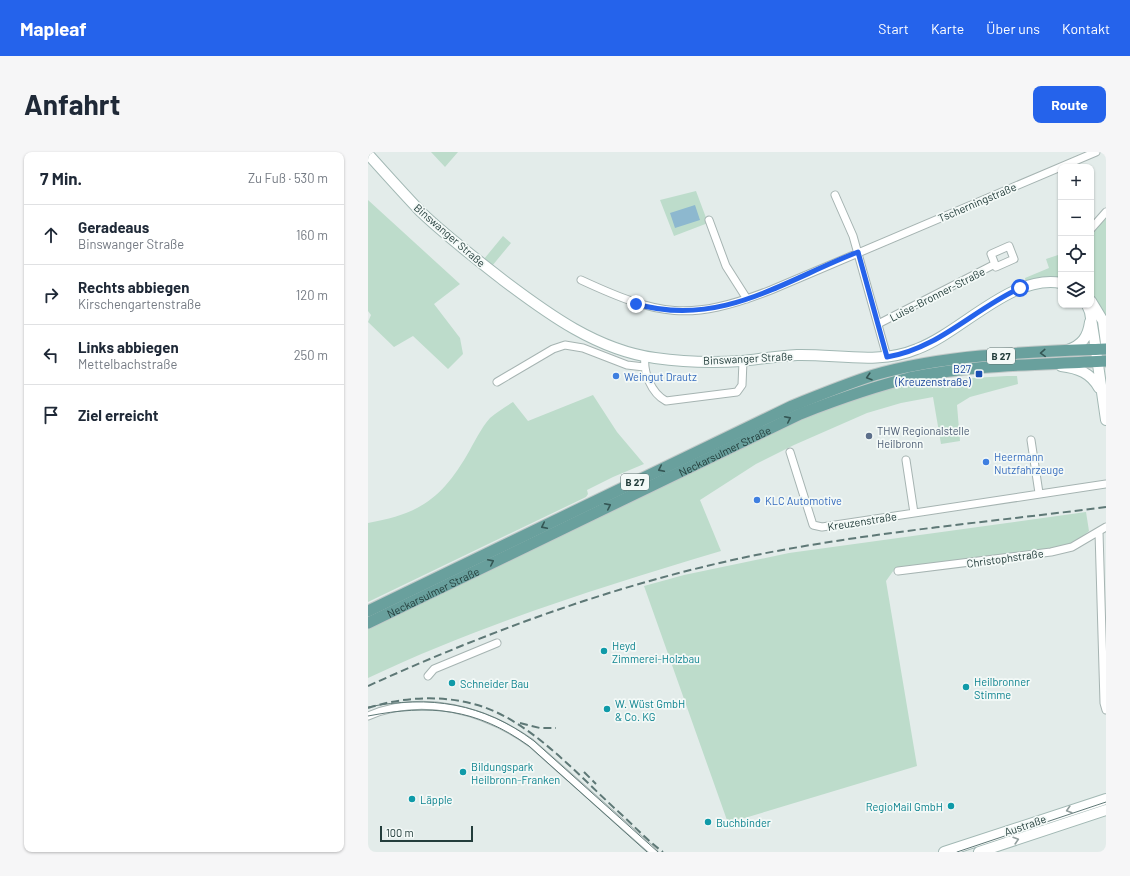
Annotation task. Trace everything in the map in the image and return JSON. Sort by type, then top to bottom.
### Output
[{"type":"main road","name":"Binswanger Straße","points":[[368,154],[422,213],[468,252],[533,303],[553,316],[597,340],[645,356],[693,361],[743,361],[798,355],[887,357],[906,353],[928,344],[1020,288],[1037,283],[1058,283]]},
{"type":"main road","points":[[1094,306],[1104,323],[1106,343]]},
{"type":"main road","points":[[1088,309],[1101,350],[1101,393],[1106,420]]},
{"type":"main road","points":[[1062,352],[1077,347],[1086,339],[1090,324],[1088,309]]},
{"type":"main road","name":"Neckarsulmer Straße","points":[[368,611],[792,406],[841,386],[880,374],[945,361],[1101,350]]},
{"type":"main road","name":"Neckarsulmer Straße","points":[[368,623],[800,414],[869,388],[910,378],[1000,366],[1101,362]]},
{"type":"main road","points":[[1046,365],[1079,369],[1092,378],[1101,393]]},
{"type":"main road","name":"Austraße","points":[[944,852],[1106,799]]},
{"type":"main road","name":"Austraße","points":[[979,852],[1106,810]]},
{"type":"street","name":"Tscherningstraße","points":[[581,280],[628,301],[660,309],[698,311],[714,309],[746,299],[1096,152]]},
{"type":"street","points":[[835,195],[848,223],[858,252],[887,357]]},
{"type":"street","points":[[1094,225],[1106,212]]},
{"type":"street","points":[[709,220],[726,266],[746,299]]},
{"type":"street","name":"Luise-Bronner-Straße","points":[[878,324],[995,264]]},
{"type":"street","points":[[497,382],[553,349],[565,345],[583,348],[627,365],[644,367]]},
{"type":"street","points":[[645,356],[644,367],[659,397],[666,401],[737,392],[742,385],[743,361]]},
{"type":"street","points":[[1031,440],[1039,493]]},
{"type":"street","name":"Kreuzenstraße","points":[[790,452],[813,525],[822,527],[1106,484]]},
{"type":"street","points":[[906,460],[914,513]]},
{"type":"street","name":"Christophstraße","points":[[898,571],[1051,552],[1072,548],[1106,528]]},
{"type":"street","points":[[1099,532],[1104,702],[1106,710]]},
{"type":"street","points":[[428,676],[434,669],[497,643]]},
{"type":"street","points":[[368,716],[390,708],[428,706],[459,709],[489,718],[516,732],[532,743],[654,852]]},
{"type":"green space","points":[[431,152],[458,152],[445,167]]},
{"type":"green space","points":[[696,191],[708,223],[674,236],[660,200]]},
{"type":"green space","points":[[368,200],[460,284],[434,304],[460,338],[463,354],[448,369],[413,336],[394,347],[368,322],[371,315],[368,311]]},
{"type":"green space","points":[[1106,216],[1106,318],[1097,300],[1094,298],[1094,230]]},
{"type":"green space","points":[[503,236],[511,243],[492,266],[484,259]]},
{"type":"green space","points":[[1058,255],[1058,280],[1026,283],[1025,278],[1049,268],[1046,259]]},
{"type":"green space","points":[[1017,376],[1018,384],[970,397],[957,405],[960,441],[941,444],[933,397],[901,403],[867,413],[794,445],[756,464],[700,500],[721,551],[631,578],[542,608],[454,640],[368,678],[368,629],[811,414],[838,404],[922,381]]},
{"type":"green space","points":[[593,395],[617,432],[644,464],[587,490],[588,494],[586,497],[368,602],[368,523],[401,515],[415,509],[438,493],[448,483],[490,418],[513,402],[528,421]]},
{"type":"green space","points":[[1086,512],[1089,531],[1072,545],[1051,550],[904,569],[896,567],[886,581],[917,766],[728,823],[644,586],[684,575],[789,553]]},
{"type":"water","points":[[695,205],[700,220],[675,228],[670,213]]},
{"type":"tram line","points":[[368,707],[391,703],[434,702],[475,710],[495,718],[515,728],[534,741],[658,852]]},
{"type":"tram line","points":[[368,716],[412,710],[452,712],[471,717],[509,733],[529,746],[647,852]]},
{"type":"tram line","points":[[957,852],[1106,802]]},
{"type":"railway","points":[[368,686],[463,645],[510,627],[607,594],[705,566],[756,555],[843,540],[1106,507]]},
{"type":"railway","points":[[368,708],[399,701],[432,698],[465,702],[496,712],[513,721],[547,745],[647,839],[663,852]]},
{"type":"railway","points":[[520,723],[540,728],[556,728]]},
{"type":"railway","points":[[584,772],[596,784]]},
{"type":"place","name":"B27 (Kreuzenstraße)","points":[[979,374]]},
{"type":"place","name":"Weingut Drautz","points":[[616,376]]},
{"type":"place","name":"THW Regionalstelle Heilbronn","points":[[869,436]]},
{"type":"place","name":"Heermann Nutzfahrzeuge","points":[[986,462]]},
{"type":"place","name":"KLC Automotive","points":[[757,500]]},
{"type":"place","name":"Heyd Zimmerei-Holzbau","points":[[604,651]]},
{"type":"place","name":"Schneider Bau","points":[[452,683]]},
{"type":"place","name":"Heilbronner Stimme","points":[[966,687]]},
{"type":"place","name":"W. Wüst GmbH & Co. KG","points":[[607,709]]},
{"type":"place","name":"Bildungspark Heilbronn-Franken","points":[[463,772]]},
{"type":"place","name":"Läpple","points":[[412,799]]},
{"type":"place","name":"RegioMail GmbH","points":[[951,806]]},
{"type":"place","name":"Buchbinder","points":[[708,822]]},
{"type":"route","points":[[636,304],[678,311],[698,311],[728,306],[771,290],[858,252],[887,357],[917,350],[1020,288]]}]
